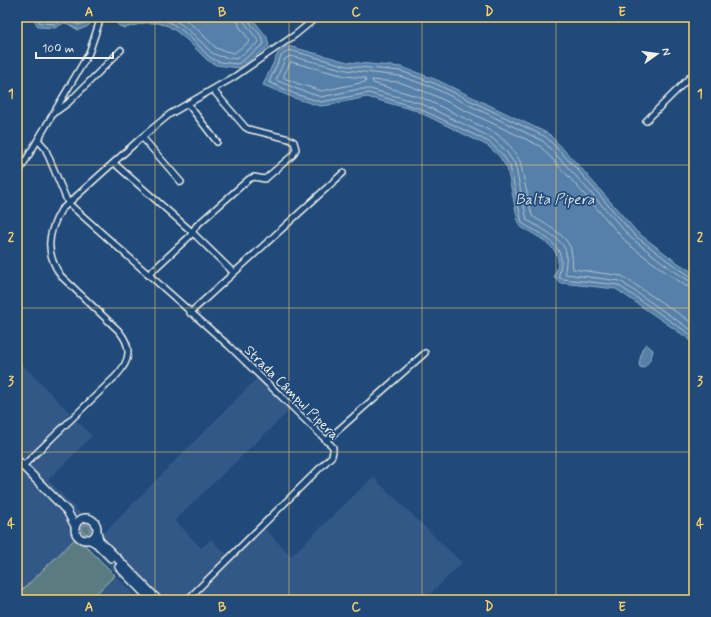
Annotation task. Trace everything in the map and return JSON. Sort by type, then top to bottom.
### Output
[{"type":"main road","points":[[17,460],[67,511],[76,526],[76,532],[79,537],[96,543],[151,600]]},
{"type":"main road","points":[[67,511],[81,519],[87,518],[93,520],[100,540],[158,600]]},
{"type":"main road","points":[[76,526],[81,519]]},
{"type":"main road","points":[[88,539],[94,536],[96,531]]},
{"type":"street","points":[[17,175],[89,53],[101,17]]},
{"type":"street","points":[[23,466],[116,376],[122,369],[128,354],[128,347],[125,339],[114,325],[56,269],[52,260],[49,242],[51,232],[61,210],[142,137],[170,114],[214,90],[234,77],[289,39],[317,17]]},
{"type":"street","points":[[55,112],[68,103],[121,50]]},
{"type":"street","points":[[646,121],[694,72]]},
{"type":"street","points":[[148,275],[190,236],[196,226],[249,179],[254,177],[265,179],[294,155],[296,149],[294,142],[289,139],[248,129],[214,90]]},
{"type":"street","points":[[188,104],[218,142]]},
{"type":"street","points":[[142,137],[181,182]]},
{"type":"street","points":[[38,140],[45,148],[68,203]]},
{"type":"street","points":[[114,163],[192,232],[234,273]]},
{"type":"street","points":[[190,313],[343,173]]},
{"type":"street","name":"Strada Câmpul Pipera","points":[[68,203],[190,313],[229,346],[333,447],[332,456],[187,600]]},
{"type":"street","points":[[326,441],[425,353]]},
{"type":"shaded area","points":[[17,359],[92,436],[48,480],[102,535],[258,377],[292,408],[175,520],[201,548],[211,539],[227,555],[259,523],[291,556],[373,477],[462,563],[424,600],[144,600],[79,535],[17,595]]},
{"type":"shaded area","points":[[115,575],[139,600],[90,600]]},
{"type":"green space","points":[[86,524],[91,529],[86,534],[81,529]]},
{"type":"green space","points":[[77,537],[115,575],[90,600],[17,600],[17,595]]},
{"type":"water","points":[[33,17],[94,17],[88,26],[78,30],[64,23],[55,28],[38,27]]},
{"type":"water","points":[[114,17],[251,17],[267,37],[269,46],[239,68],[216,65],[207,60],[188,41],[168,26],[158,23],[144,23],[125,28],[119,26],[113,19]]},
{"type":"water","name":"Balta Pipera","points":[[288,46],[348,62],[402,67],[437,80],[549,134],[637,232],[675,261],[694,273],[694,346],[689,339],[616,289],[561,283],[557,281],[554,278],[558,262],[554,250],[543,240],[519,226],[507,168],[499,156],[488,146],[417,111],[367,97],[320,106],[294,98],[263,85],[278,53]]},
{"type":"water","points":[[646,344],[653,350],[653,352],[648,363],[643,368],[640,367],[639,364],[642,349]]}]
